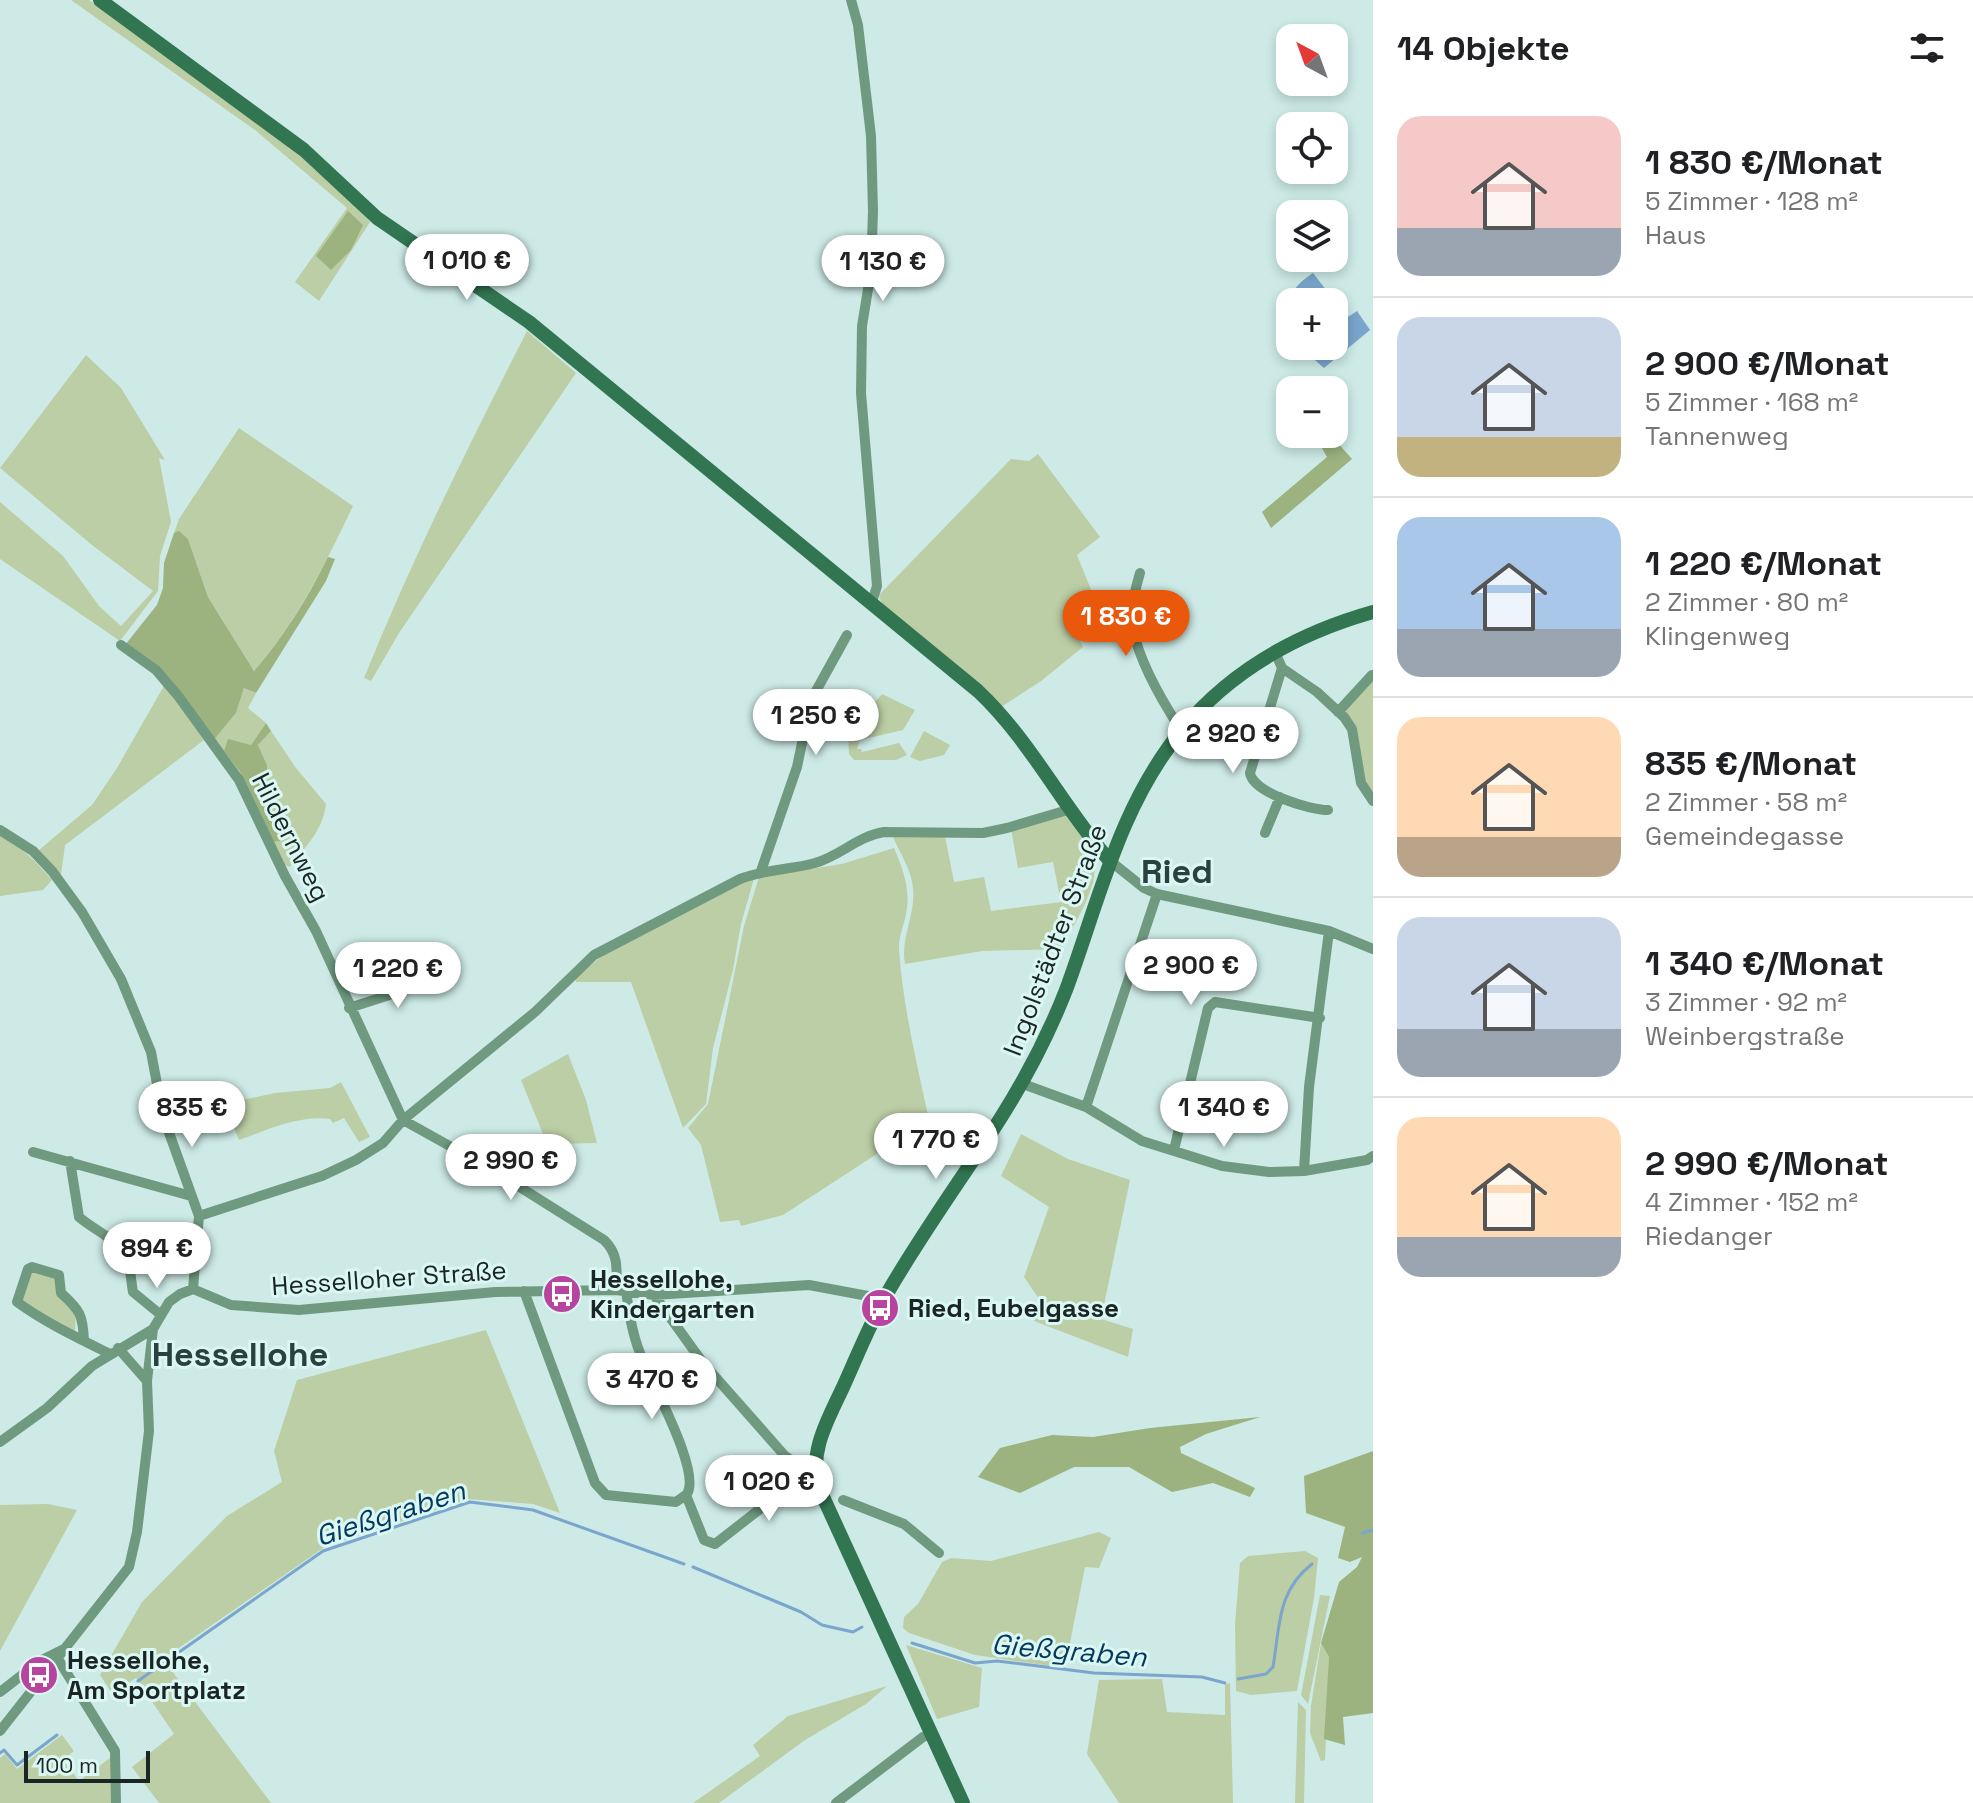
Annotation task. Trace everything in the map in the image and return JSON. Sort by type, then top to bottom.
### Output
[{"type":"main road","points":[[100,0],[304,150],[377,218],[529,322],[998,710],[1041,764],[1094,843],[1109,860]]},
{"type":"main road","name":"Ingolstädter Straße","points":[[815,1469],[819,1441],[884,1299],[1023,1084],[1065,991],[1109,860],[1142,788],[1181,730],[1222,688],[1275,652],[1324,628],[1373,612]]},
{"type":"main road","points":[[815,1469],[826,1504],[963,1803]]},
{"type":"street","points":[[851,0],[860,39],[871,136],[871,271],[862,326],[861,366],[877,586],[871,605]]},
{"type":"street","points":[[1140,573],[1133,602],[1133,628],[1159,693],[1181,730]]},
{"type":"street","points":[[761,871],[797,767],[811,700],[847,635]]},
{"type":"street","name":"Hildernweg","points":[[121,645],[156,670],[239,780],[285,876],[316,931],[403,1120]]},
{"type":"street","points":[[1275,652],[1282,668],[1317,692],[1352,729],[1361,783],[1373,801]]},
{"type":"street","points":[[1282,668],[1250,773],[1251,780],[1257,787],[1280,797],[1318,810],[1328,810]]},
{"type":"street","points":[[1338,712],[1372,675]]},
{"type":"street","points":[[1265,833],[1280,797]]},
{"type":"street","points":[[199,1216],[322,1176],[356,1160],[383,1143],[403,1120],[535,1012],[594,955],[740,879],[761,871],[814,863],[870,834],[983,833],[1071,809]]},
{"type":"street","points":[[0,830],[33,851],[63,884],[121,979],[151,1052],[163,1116],[199,1216],[193,1289],[169,1302],[153,1329],[147,1381],[149,1431],[137,1532],[129,1567],[0,1731]]},
{"type":"street","points":[[1109,860],[1144,888],[1157,894],[1329,931],[1373,949]]},
{"type":"street","points":[[1086,1107],[1157,894]]},
{"type":"street","points":[[1304,1171],[1309,1087],[1329,931]]},
{"type":"street","points":[[349,1008],[436,980]]},
{"type":"street","points":[[1174,1150],[1208,1008],[1215,1002],[1320,1018]]},
{"type":"street","points":[[1023,1084],[1086,1107],[1142,1141],[1222,1166],[1269,1172],[1304,1171],[1367,1160],[1373,1156]]},
{"type":"street","points":[[403,1120],[491,1169],[604,1240],[615,1251],[621,1290],[638,1350],[679,1437],[689,1485],[686,1495],[676,1502],[606,1495],[595,1483],[524,1291]]},
{"type":"street","points":[[33,1152],[191,1196]]},
{"type":"street","points":[[70,1161],[79,1217],[116,1243],[128,1261],[133,1292],[161,1315]]},
{"type":"street","points":[[84,1341],[83,1322],[78,1308],[61,1293],[59,1275],[32,1267],[28,1269],[17,1302],[44,1321],[84,1341],[114,1351],[147,1381]]},
{"type":"street","name":"Hesselloher Straße","points":[[193,1289],[231,1305],[299,1310],[524,1291],[621,1290],[654,1295],[809,1285],[884,1299]]},
{"type":"street","points":[[654,1295],[703,1363],[785,1456],[799,1465],[815,1469]]},
{"type":"street","points":[[0,1442],[47,1408],[92,1366],[153,1329]]},
{"type":"street","points":[[686,1495],[704,1540],[715,1544],[792,1484],[799,1465]]},
{"type":"street","points":[[843,1500],[904,1524],[939,1553]]},
{"type":"street","points":[[0,1692],[40,1661],[66,1648]]},
{"type":"street","points":[[58,1659],[115,1751],[116,1803]]},
{"type":"street","points":[[836,1803],[923,1737],[933,1734]]},
{"type":"green space","points":[[71,0],[89,0],[236,104],[305,160],[370,222],[319,301],[295,282],[347,208],[255,130]]},
{"type":"green space","points":[[348,211],[363,225],[351,250],[331,270],[316,256]]},
{"type":"green space","points":[[527,331],[576,373],[399,633],[371,681],[364,678],[421,546]]},
{"type":"green space","points":[[86,355],[121,388],[165,460],[159,458],[171,522],[160,556],[158,591],[120,641],[0,559],[0,502],[63,556],[99,606],[121,626],[153,591],[0,468]]},
{"type":"green space","points":[[239,428],[353,506],[297,613],[254,671],[208,597],[188,539],[174,533],[179,519]]},
{"type":"green space","points":[[1322,448],[1342,448],[1352,459],[1271,528],[1262,512],[1327,457]]},
{"type":"green space","points":[[1038,454],[1100,537],[1077,555],[1098,607],[1073,626],[1083,647],[1041,681],[1001,707],[882,605],[879,595],[1011,459],[1029,461]]},
{"type":"green space","points":[[179,531],[188,539],[208,597],[254,671],[295,616],[328,557],[335,559],[326,581],[256,693],[244,688],[236,713],[213,741],[181,693],[125,645],[157,605],[163,588],[164,563],[174,533]]},
{"type":"green space","points":[[1373,678],[1373,794],[1365,785],[1343,711]]},
{"type":"green space","points":[[165,684],[204,740],[65,845],[61,875],[38,851],[92,805]]},
{"type":"green space","points":[[244,688],[256,693],[248,708],[266,723],[251,745],[224,751],[213,741],[236,713]]},
{"type":"green space","points":[[882,694],[915,710],[903,730],[860,740],[857,749],[862,752],[899,743],[907,755],[896,760],[854,760],[849,754],[848,734]]},
{"type":"green space","points":[[266,723],[271,731],[258,745],[267,765],[268,808],[281,841],[273,842],[240,772],[224,751],[228,739],[251,745]]},
{"type":"green space","points":[[271,731],[326,804],[318,830],[290,867],[282,864],[273,842],[281,841],[268,808],[267,765],[258,745]]},
{"type":"green space","points":[[924,731],[950,745],[944,755],[920,761],[910,757]]},
{"type":"green space","points":[[1068,815],[1090,854],[1094,876],[1083,909],[1060,949],[982,951],[905,964],[913,888],[908,868],[892,835],[945,836],[954,882],[984,877],[991,911],[1061,902],[1053,862],[1018,868],[1011,829]]},
{"type":"green space","points":[[0,834],[28,855],[52,880],[43,890],[0,896]]},
{"type":"green space","points":[[894,848],[908,897],[899,945],[904,993],[929,1120],[783,1215],[741,1226],[739,1220],[720,1222],[701,1145],[688,1128],[708,1104],[744,926],[759,877],[842,864]]},
{"type":"green space","points":[[755,875],[713,1048],[706,1104],[683,1128],[631,982],[576,982],[575,977],[610,950]]},
{"type":"green space","points":[[568,1054],[586,1100],[597,1143],[547,1144],[521,1080]]},
{"type":"green space","points":[[341,1082],[370,1137],[359,1142],[344,1118],[333,1123],[330,1119],[318,1118],[295,1121],[239,1140],[224,1104],[275,1093],[330,1088]]},
{"type":"green space","points":[[1021,1134],[1068,1159],[1130,1180],[1101,1319],[1133,1329],[1128,1357],[1034,1321],[1041,1302],[1024,1277],[1049,1207],[1001,1176]]},
{"type":"green space","points":[[34,1269],[56,1277],[56,1294],[76,1308],[75,1333],[21,1302],[26,1282]]},
{"type":"green space","points":[[486,1330],[560,1513],[533,1504],[468,1499],[326,1546],[163,1659],[271,1803],[159,1803],[132,1767],[174,1734],[136,1678],[112,1693],[100,1675],[142,1602],[227,1516],[282,1482],[274,1451],[297,1380]]},
{"type":"green space","points":[[1260,1417],[1206,1434],[1180,1447],[1181,1453],[1255,1488],[1250,1497],[1213,1483],[1172,1492],[1129,1467],[1074,1467],[1020,1493],[978,1477],[1000,1448],[1052,1435],[1093,1437]]},
{"type":"green space","points":[[1373,1451],[1373,1713],[1343,1717],[1345,1745],[1324,1739],[1329,1657],[1321,1643],[1339,1582],[1357,1567],[1362,1557],[1350,1562],[1338,1558],[1345,1527],[1306,1513],[1304,1476]]},
{"type":"green space","points":[[48,1504],[77,1510],[0,1651],[0,1505]]},
{"type":"green space","points":[[1099,1532],[1111,1538],[1099,1568],[1085,1567],[1065,1668],[975,1655],[909,1633],[903,1628],[904,1617],[918,1604],[942,1562],[951,1558],[991,1561]]},
{"type":"green space","points":[[1305,1551],[1318,1558],[1297,1691],[1251,1695],[1236,1691],[1235,1625],[1240,1563],[1248,1556]]},
{"type":"green space","points":[[1320,1595],[1330,1596],[1308,1704],[1301,1695]]},
{"type":"green space","points":[[1321,1643],[1329,1657],[1325,1760],[1321,1761],[1310,1733]]},
{"type":"green space","points":[[906,1645],[982,1668],[979,1707],[937,1719]]},
{"type":"green space","points":[[1162,1679],[1167,1712],[1225,1715],[1225,1685],[1230,1683],[1233,1803],[1119,1803],[1087,1754],[1099,1680]]},
{"type":"green space","points":[[887,1686],[866,1704],[805,1740],[719,1803],[693,1803],[760,1756],[753,1745],[788,1716]]},
{"type":"green space","points":[[1298,1702],[1306,1710],[1304,1803],[1295,1803]]},
{"type":"green space","points":[[62,1735],[74,1751],[63,1760],[79,1781],[110,1758],[120,1764],[120,1803],[0,1803],[0,1758],[5,1754],[17,1769]]},
{"type":"water","points":[[1313,273],[1325,288],[1296,288]]},
{"type":"water","points":[[1357,311],[1370,330],[1348,348],[1348,317]]},
{"type":"water","points":[[1315,360],[1334,360],[1324,368]]},
{"type":"waterway","name":"Gießgraben","points":[[138,1681],[323,1551],[470,1502],[533,1510],[684,1564]]},
{"type":"waterway","name":"Gießgraben","points":[[1362,1533],[1373,1530]]},
{"type":"waterway","name":"Gießgraben","points":[[1238,1679],[1266,1674],[1273,1667],[1286,1598],[1301,1574],[1312,1564]]},
{"type":"waterway","name":"Gießgraben","points":[[693,1567],[801,1612],[822,1625],[853,1632],[862,1627]]},
{"type":"waterway","name":"Gießgraben","points":[[912,1643],[975,1663],[997,1661],[1094,1673],[1202,1677],[1225,1683]]},
{"type":"waterway","name":"Gießgraben","points":[[0,1753],[4,1750],[17,1765],[57,1735]]},
{"type":"place","name":"Hessellohe, Kindergarten","points":[[562,1294]]},
{"type":"place","name":"Ried, Eubelgasse","points":[[880,1308]]},
{"type":"place","name":"Hessellohe, Am Sportplatz","points":[[39,1675]]},
{"type":"district","name":"Ried","points":[[1177,871]]},
{"type":"district","name":"Hessellohe","points":[[240,1354]]}]
